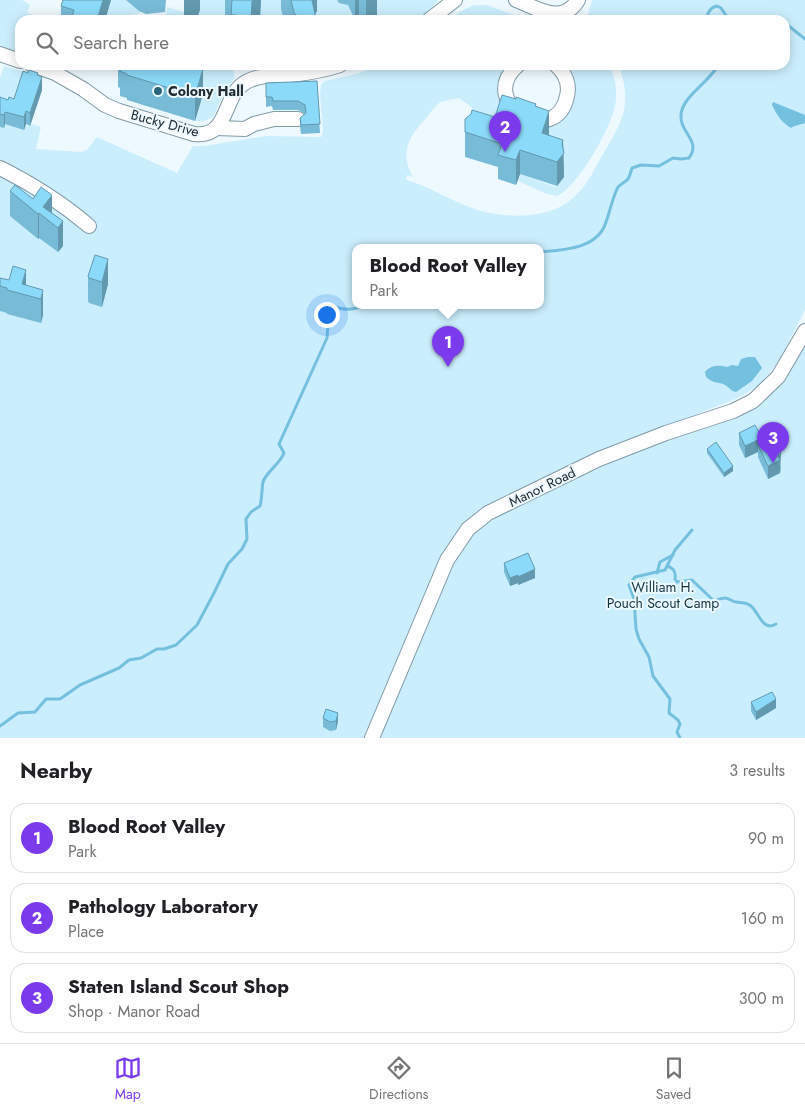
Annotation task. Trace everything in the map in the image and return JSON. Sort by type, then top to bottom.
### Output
[{"type":"street","points":[[436,15],[455,0]]},
{"type":"street","points":[[516,0],[557,15]]},
{"type":"street","points":[[562,15],[570,10],[578,0]]},
{"type":"street","points":[[0,54],[15,59]]},
{"type":"street","name":"Bucky Drive","points":[[48,70],[55,72],[119,111],[202,135],[216,128],[222,120],[233,94],[250,80],[264,76],[319,70]]},
{"type":"street","points":[[514,70],[507,80],[506,94],[508,101],[516,113],[536,121],[556,114],[561,110],[567,98],[568,84],[560,70]]},
{"type":"street","points":[[216,128],[245,129],[254,124],[274,119],[298,119]]},
{"type":"street","points":[[0,168],[43,191],[68,208],[89,226]]},
{"type":"street","name":"Manor Road","points":[[372,738],[447,560],[468,529],[488,513],[599,460],[666,433],[733,411],[753,401],[778,377],[805,331]]},
{"type":"green space","points":[[0,0],[22,0],[30,5],[27,13],[34,15],[15,15],[15,54],[2,50],[3,47],[0,49]]},
{"type":"green space","points":[[111,0],[126,0],[140,12],[132,15],[106,15]]},
{"type":"green space","points":[[199,0],[235,0],[225,15],[198,15],[197,5]]},
{"type":"green space","points":[[254,0],[288,0],[288,15],[259,15]]},
{"type":"green space","points":[[308,0],[337,0],[339,3],[347,3],[353,15],[310,15]]},
{"type":"green space","points":[[368,0],[438,0],[422,15],[378,15]]},
{"type":"green space","points":[[592,0],[805,0],[805,310],[780,359],[761,384],[738,398],[613,447],[492,503],[469,520],[366,738],[0,738],[0,127],[4,128],[5,124],[30,126],[31,124],[41,127],[36,149],[81,152],[87,150],[97,137],[177,173],[193,146],[266,136],[321,137],[323,132],[320,94],[321,85],[325,81],[367,70],[508,70],[505,75],[516,124],[477,114],[469,105],[458,98],[441,102],[435,106],[411,138],[406,152],[413,177],[407,175],[406,180],[484,212],[512,216],[526,215],[554,210],[566,203],[580,191],[591,176],[616,131],[624,111],[625,91],[620,70],[790,70],[790,15],[588,15]]},
{"type":"green space","points":[[474,5],[487,5],[513,15],[456,15]]},
{"type":"green space","points":[[167,7],[184,12],[184,15],[166,15]]},
{"type":"green space","points":[[4,66],[34,75],[14,112],[0,97],[0,78]]},
{"type":"green space","points":[[189,70],[233,70],[235,78],[224,93],[213,117],[205,121],[195,121],[203,94]]},
{"type":"green space","points":[[561,70],[611,70],[615,82],[616,99],[609,123],[585,168],[566,190],[557,196],[547,194],[518,181],[520,174],[556,187],[563,178],[563,171],[542,158],[535,131],[566,108]]},
{"type":"green space","name":"William H. Pouch Scout Camp","points":[[805,343],[805,738],[379,738],[456,559],[463,546],[472,536],[503,513],[585,474],[756,405],[778,385]]},
{"type":"water","points":[[773,102],[805,115],[805,123],[791,128],[778,115],[772,105]]},
{"type":"water","points":[[755,357],[762,368],[752,381],[736,392],[706,377],[705,372],[712,367],[738,366],[741,359]]},
{"type":"building","points":[[63,0],[103,0],[98,15],[72,15],[74,10],[61,6]]},
{"type":"building","points":[[232,0],[254,0],[252,1],[251,15],[231,15]]},
{"type":"building","points":[[291,0],[312,0],[315,15],[296,15]]},
{"type":"building","points":[[29,70],[38,73],[37,75],[42,77],[30,113],[26,111],[24,117],[5,112],[4,115],[0,114],[0,97],[8,100],[9,97],[14,99],[23,71],[28,73]]},
{"type":"building","points":[[203,70],[195,96],[127,75],[120,71]]},
{"type":"building","points":[[317,81],[320,124],[301,125],[300,118],[306,113],[305,105],[298,101],[273,101],[272,97],[266,97],[266,83]]},
{"type":"building","points":[[502,95],[516,99],[516,97],[549,111],[542,133],[563,140],[564,153],[557,162],[520,150],[516,160],[498,155],[502,144],[465,132],[465,119],[471,114],[472,110],[495,117]]},
{"type":"building","points":[[15,185],[33,199],[41,187],[52,195],[43,207],[63,221],[58,228],[10,191]]},
{"type":"building","points":[[95,255],[108,259],[102,282],[88,276]]},
{"type":"building","points":[[13,266],[26,270],[22,284],[43,290],[41,299],[7,290],[7,288],[0,286],[0,278],[9,280]]},
{"type":"building","points":[[755,425],[762,438],[745,446],[739,433]]},
{"type":"building","points":[[770,439],[772,443],[775,442],[781,454],[778,456],[780,460],[768,466],[758,445]]},
{"type":"building","points":[[716,442],[733,466],[724,473],[707,449]]},
{"type":"building","points":[[528,553],[535,569],[518,577],[518,575],[510,578],[504,563]]},
{"type":"building","points":[[772,692],[776,699],[756,712],[751,702]]},
{"type":"building","points":[[326,709],[338,713],[336,721],[330,722],[323,718]]},
{"type":"waterway","points":[[707,15],[711,9],[717,6],[726,15]]},
{"type":"waterway","points":[[790,27],[805,39]]},
{"type":"waterway","points":[[544,252],[569,249],[588,243],[596,238],[606,222],[617,189],[628,179],[632,168],[641,165],[659,166],[673,158],[689,158],[693,146],[681,121],[683,108],[691,95],[715,70]]},
{"type":"waterway","points":[[0,726],[18,713],[35,712],[46,699],[60,699],[80,685],[119,668],[129,660],[141,658],[157,649],[176,645],[197,625],[228,564],[242,549],[247,539],[246,519],[251,512],[260,506],[265,478],[284,453],[279,444],[327,338],[328,325],[323,314],[324,308],[332,306],[352,309]]},
{"type":"waterway","points":[[680,738],[677,732],[680,724],[669,713],[670,699],[653,676],[649,657],[639,639],[636,629],[634,599],[629,585],[635,577],[665,570],[675,550],[692,530]]},
{"type":"waterway","points":[[657,573],[660,562],[673,555]]},
{"type":"waterway","points":[[667,566],[674,571],[677,582],[692,580],[714,601],[725,598],[747,604],[754,609],[764,624],[768,626],[776,624]]},
{"type":"place","name":"Colony Hall","points":[[158,91]]},
{"type":"place","name":"Pathology Laboratory","points":[[505,152]]},
{"type":"place","name":"Blood Root Valley","points":[[448,367]]},
{"type":"place","name":"Staten Island Scout Shop","points":[[773,463]]}]
